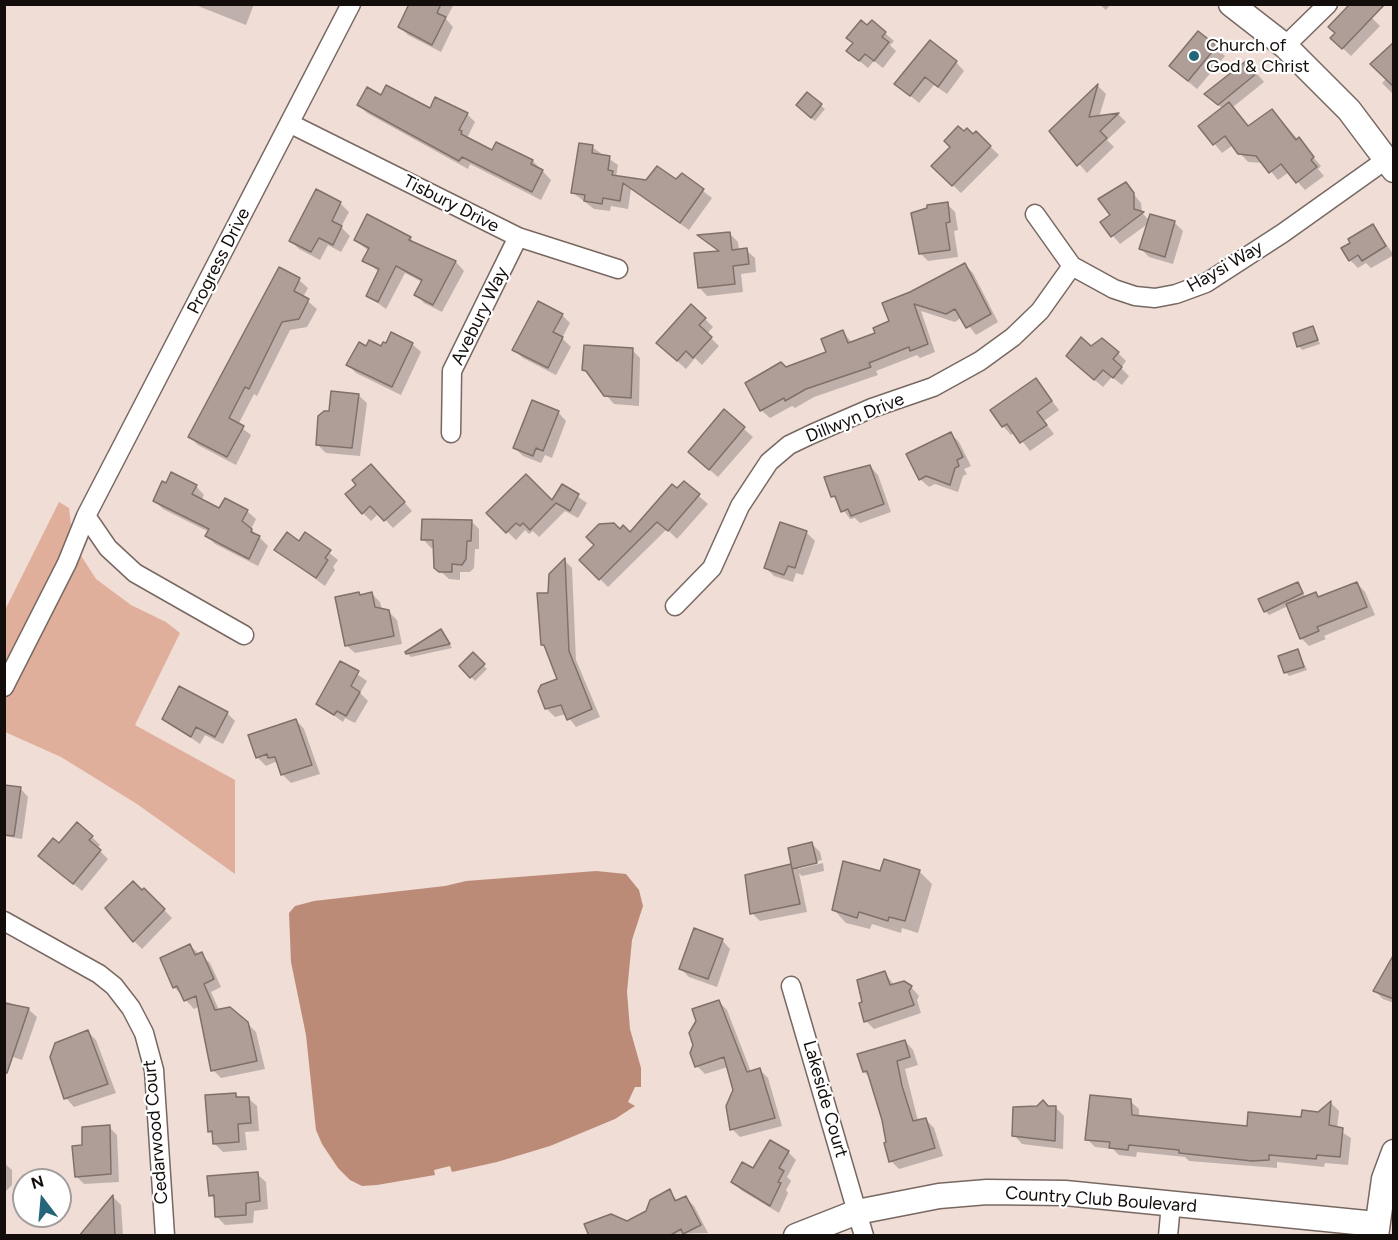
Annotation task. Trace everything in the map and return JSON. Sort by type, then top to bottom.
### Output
[{"type":"street","name":"Progress Drive","points":[[4,687],[67,562],[86,516],[291,124],[351,4]]},
{"type":"street","points":[[1231,4],[1285,46],[1349,110],[1390,164]]},
{"type":"street","points":[[1285,46],[1329,4]]},
{"type":"street","name":"Tisbury Drive","points":[[291,124],[518,237],[618,269]]},
{"type":"street","name":"Haysi Way","points":[[1035,214],[1072,266],[1114,289],[1135,296],[1155,298],[1176,294],[1206,283],[1390,164]]},
{"type":"street","name":"Avebury Way","points":[[451,433],[452,371],[518,237]]},
{"type":"street","name":"Dillwyn Drive","points":[[675,606],[712,568],[740,506],[769,462],[789,445],[812,434],[872,408],[933,387],[980,362],[1013,337],[1040,311],[1072,266]]},
{"type":"street","points":[[86,516],[108,548],[135,573],[244,635]]},
{"type":"street","name":"Cedarwood Court","points":[[4,921],[99,974],[114,986],[131,1008],[144,1033],[154,1070],[165,1236]]},
{"type":"street","name":"Lakeside Court","points":[[791,986],[834,1126],[864,1236]]},
{"type":"street","points":[[1376,1230],[1383,1179],[1394,1152]]},
{"type":"street","name":"Country Club Boulevard","points":[[796,1236],[856,1212],[939,1196],[987,1192],[1065,1193],[1376,1230]]},
{"type":"street","points":[[1168,1236],[1171,1204]]},
{"type":"shaded area","points":[[59,502],[69,508],[72,534],[78,551],[96,579],[131,605],[166,622],[180,633],[135,725],[235,780],[235,874],[137,804],[61,757],[5,732],[4,612]]},
{"type":"shaded area","points":[[596,871],[626,874],[639,890],[643,906],[632,940],[627,992],[630,1029],[641,1068],[641,1087],[635,1087],[628,1102],[635,1106],[615,1119],[550,1146],[497,1162],[452,1172],[450,1166],[434,1170],[435,1175],[377,1185],[362,1186],[350,1180],[338,1168],[322,1144],[316,1130],[306,1035],[291,962],[289,913],[295,906],[314,901],[445,886],[466,881]]},
{"type":"building","points":[[409,4],[441,4],[437,13],[446,17],[432,45],[398,27]]},
{"type":"building","points":[[1350,4],[1385,4],[1342,49],[1330,38],[1335,33],[1328,27]]},
{"type":"building","points":[[861,20],[867,25],[872,20],[886,32],[882,37],[889,42],[874,61],[865,54],[859,61],[846,51],[853,43],[846,38]]},
{"type":"building","name":"Church of God & Christ","points":[[1198,31],[1217,46],[1188,81],[1169,66]]},
{"type":"building","points":[[930,40],[957,61],[938,87],[925,77],[910,96],[894,84]]},
{"type":"building","points":[[1394,42],[1394,87],[1370,64]]},
{"type":"building","points":[[1247,60],[1257,73],[1218,105],[1204,94]]},
{"type":"building","points":[[1098,84],[1089,117],[1119,113],[1100,131],[1107,138],[1077,166],[1049,131]]},
{"type":"building","points":[[386,85],[430,108],[435,97],[468,113],[459,130],[462,131],[461,134],[492,150],[496,142],[533,160],[531,164],[543,170],[532,192],[462,157],[459,161],[357,105],[367,87],[381,95]]},
{"type":"building","points":[[807,92],[822,104],[811,118],[796,105]]},
{"type":"building","points":[[1229,102],[1248,126],[1272,109],[1296,140],[1299,137],[1314,157],[1311,160],[1317,167],[1296,183],[1281,164],[1269,173],[1256,156],[1238,154],[1225,136],[1213,145],[1198,126]]},
{"type":"building","points":[[958,126],[964,131],[967,128],[973,134],[976,131],[991,146],[952,186],[931,166],[950,147],[944,141]]},
{"type":"building","points":[[579,143],[593,145],[592,153],[610,156],[608,170],[613,171],[612,175],[646,180],[657,166],[676,179],[682,173],[704,189],[680,223],[623,183],[620,201],[603,198],[602,204],[584,201],[585,195],[571,193]]},
{"type":"building","points":[[1126,182],[1134,193],[1134,209],[1144,212],[1111,237],[1100,222],[1110,215],[1098,199]]},
{"type":"building","points":[[316,189],[341,202],[332,221],[342,226],[333,245],[319,238],[311,252],[289,241]]},
{"type":"building","points":[[948,202],[950,222],[946,223],[950,250],[919,254],[911,213],[927,208],[927,205]]},
{"type":"building","points":[[367,214],[411,237],[409,240],[456,261],[433,305],[414,295],[422,280],[396,266],[378,302],[366,296],[379,269],[362,261],[369,248],[354,240]]},
{"type":"building","points":[[1150,214],[1175,221],[1165,257],[1139,249]]},
{"type":"building","points":[[1373,224],[1386,246],[1362,261],[1358,255],[1349,261],[1341,248],[1350,243],[1348,239]]},
{"type":"building","points":[[730,232],[732,250],[747,248],[749,264],[733,266],[735,284],[698,288],[694,253],[719,251],[697,235]]},
{"type":"building","points":[[965,263],[991,314],[966,328],[955,309],[946,314],[914,304],[928,344],[910,351],[909,347],[869,363],[871,367],[806,389],[760,411],[745,383],[781,362],[786,367],[826,352],[821,339],[843,330],[848,343],[875,333],[873,328],[889,321],[882,303],[910,292]]},
{"type":"building","points":[[279,267],[300,278],[294,291],[309,299],[299,319],[282,322],[249,389],[245,387],[229,418],[244,426],[227,457],[188,437]]},
{"type":"building","points":[[538,301],[563,314],[553,332],[563,337],[548,368],[512,350]]},
{"type":"building","points":[[691,304],[706,318],[699,325],[712,337],[693,358],[686,351],[677,361],[656,343]]},
{"type":"building","points":[[1313,326],[1318,340],[1297,347],[1293,333]]},
{"type":"building","points":[[391,332],[413,343],[392,387],[346,365],[359,342],[366,346],[369,340],[381,346],[383,342],[386,343]]},
{"type":"building","points":[[1081,337],[1091,346],[1102,338],[1119,352],[1113,359],[1122,367],[1113,378],[1103,370],[1094,380],[1066,356]]},
{"type":"building","points":[[584,345],[633,348],[631,398],[604,396],[586,371],[582,370]]},
{"type":"building","points":[[1036,378],[1052,401],[1037,412],[1047,425],[1020,443],[1007,424],[1002,427],[990,410]]},
{"type":"building","points":[[331,391],[359,394],[352,448],[316,445],[318,416],[324,411],[329,411]]},
{"type":"building","points":[[532,400],[559,411],[543,451],[536,448],[533,456],[513,448]]},
{"type":"building","points":[[724,409],[745,427],[709,470],[688,452]]},
{"type":"building","points":[[951,432],[963,457],[957,460],[959,466],[955,468],[950,485],[926,476],[919,480],[906,454]]},
{"type":"building","points":[[371,464],[405,502],[384,521],[370,506],[362,514],[345,494],[356,485],[352,480]]},
{"type":"building","points":[[870,465],[884,504],[851,516],[848,509],[841,512],[835,496],[831,497],[824,477]]},
{"type":"building","points":[[171,472],[197,485],[192,494],[219,508],[225,498],[248,510],[242,521],[252,529],[251,532],[260,536],[249,559],[205,536],[209,529],[153,501],[162,481],[166,483]]},
{"type":"building","points":[[526,474],[552,500],[562,484],[579,494],[570,511],[556,503],[530,530],[523,523],[520,526],[516,523],[506,533],[486,513]]},
{"type":"building","points":[[684,481],[700,494],[668,531],[657,522],[599,580],[579,560],[594,545],[586,537],[599,524],[614,523],[620,529],[623,525],[630,532],[672,484],[677,488]]},
{"type":"building","points":[[422,519],[472,520],[471,541],[467,541],[466,559],[462,565],[452,564],[452,572],[439,572],[434,568],[433,540],[421,540]]},
{"type":"building","points":[[780,522],[807,531],[795,568],[788,566],[784,575],[764,568]]},
{"type":"building","points":[[287,532],[299,541],[305,532],[331,550],[325,558],[328,560],[316,578],[274,550]]},
{"type":"building","points":[[565,558],[569,651],[592,709],[567,720],[561,705],[545,709],[538,691],[541,685],[557,679],[544,645],[541,645],[537,593],[548,593],[549,574]]},
{"type":"building","points":[[1298,582],[1303,593],[1264,612],[1258,599]]},
{"type":"building","points":[[1357,582],[1367,607],[1317,627],[1319,631],[1300,639],[1286,604],[1316,592],[1318,597]]},
{"type":"building","points":[[359,592],[360,595],[372,592],[375,607],[389,610],[394,636],[345,646],[335,597]]},
{"type":"building","points":[[441,629],[450,644],[406,654],[405,652]]},
{"type":"building","points":[[1298,649],[1304,667],[1284,673],[1278,656]]},
{"type":"building","points":[[473,652],[485,664],[470,678],[459,666]]},
{"type":"building","points":[[340,661],[359,671],[351,686],[360,692],[346,716],[337,711],[334,715],[316,704]]},
{"type":"building","points":[[179,686],[228,712],[215,737],[196,727],[191,737],[162,719]]},
{"type":"building","points":[[296,719],[312,765],[281,775],[275,757],[268,758],[267,754],[256,758],[248,735]]},
{"type":"building","points":[[4,785],[21,787],[14,836],[4,835]]},
{"type":"building","points":[[77,822],[93,836],[89,840],[101,850],[73,884],[38,856],[53,838],[59,843]]},
{"type":"building","points":[[812,842],[817,863],[792,869],[788,848]]},
{"type":"building","points":[[884,859],[920,870],[905,921],[889,917],[888,921],[859,912],[857,918],[832,910],[843,861],[880,871]]},
{"type":"building","points":[[791,864],[800,904],[750,914],[745,875]]},
{"type":"building","points":[[133,881],[142,890],[144,888],[165,909],[133,942],[105,908]]},
{"type":"building","points":[[694,928],[723,939],[708,979],[679,969]]},
{"type":"building","points":[[190,944],[195,955],[202,952],[214,979],[204,984],[215,1010],[230,1007],[248,1022],[257,1061],[211,1071],[196,996],[184,1001],[177,986],[173,988],[160,958]]},
{"type":"building","points":[[1394,954],[1394,999],[1373,991]]},
{"type":"building","points":[[885,971],[890,985],[904,981],[912,986],[909,991],[914,1005],[864,1022],[859,1003],[862,1002],[857,980]]},
{"type":"building","points":[[719,1000],[747,1072],[760,1068],[775,1118],[730,1130],[726,1106],[733,1090],[724,1057],[695,1067],[690,1053],[693,1045],[689,1033],[696,1021],[692,1009]]},
{"type":"building","points":[[4,1003],[29,1008],[7,1073],[4,1073]]},
{"type":"building","points":[[88,1030],[108,1084],[64,1099],[50,1057],[55,1043]]},
{"type":"building","points":[[905,1040],[910,1057],[897,1061],[902,1086],[913,1121],[926,1118],[935,1148],[889,1162],[884,1143],[886,1142],[882,1120],[867,1071],[863,1072],[857,1054]]},
{"type":"building","points":[[236,1093],[236,1097],[249,1097],[251,1123],[238,1124],[239,1142],[213,1144],[212,1131],[208,1132],[205,1095]]},
{"type":"building","points":[[1090,1095],[1131,1099],[1132,1115],[1247,1126],[1248,1112],[1301,1117],[1302,1110],[1318,1112],[1331,1101],[1329,1125],[1343,1128],[1340,1157],[1317,1155],[1316,1159],[1269,1155],[1269,1160],[1252,1161],[1129,1145],[1128,1150],[1109,1148],[1110,1142],[1085,1140]]},
{"type":"building","points":[[1043,1100],[1048,1106],[1056,1106],[1055,1141],[1012,1136],[1013,1107],[1037,1106]]},
{"type":"building","points":[[110,1125],[111,1174],[75,1177],[72,1146],[82,1145],[82,1127]]},
{"type":"building","points":[[770,1140],[789,1151],[779,1168],[784,1171],[770,1206],[731,1182],[742,1162],[753,1168]]},
{"type":"building","points":[[258,1172],[260,1201],[246,1203],[246,1215],[215,1217],[214,1195],[209,1196],[207,1176]]},
{"type":"building","points":[[670,1189],[675,1201],[686,1196],[701,1225],[683,1234],[681,1229],[669,1236],[589,1236],[584,1224],[611,1214],[627,1221],[646,1211],[650,1200]]},
{"type":"building","points":[[113,1195],[115,1236],[79,1236]]},
{"type":"place","name":"Church of God & Christ","points":[[1194,56]]}]
